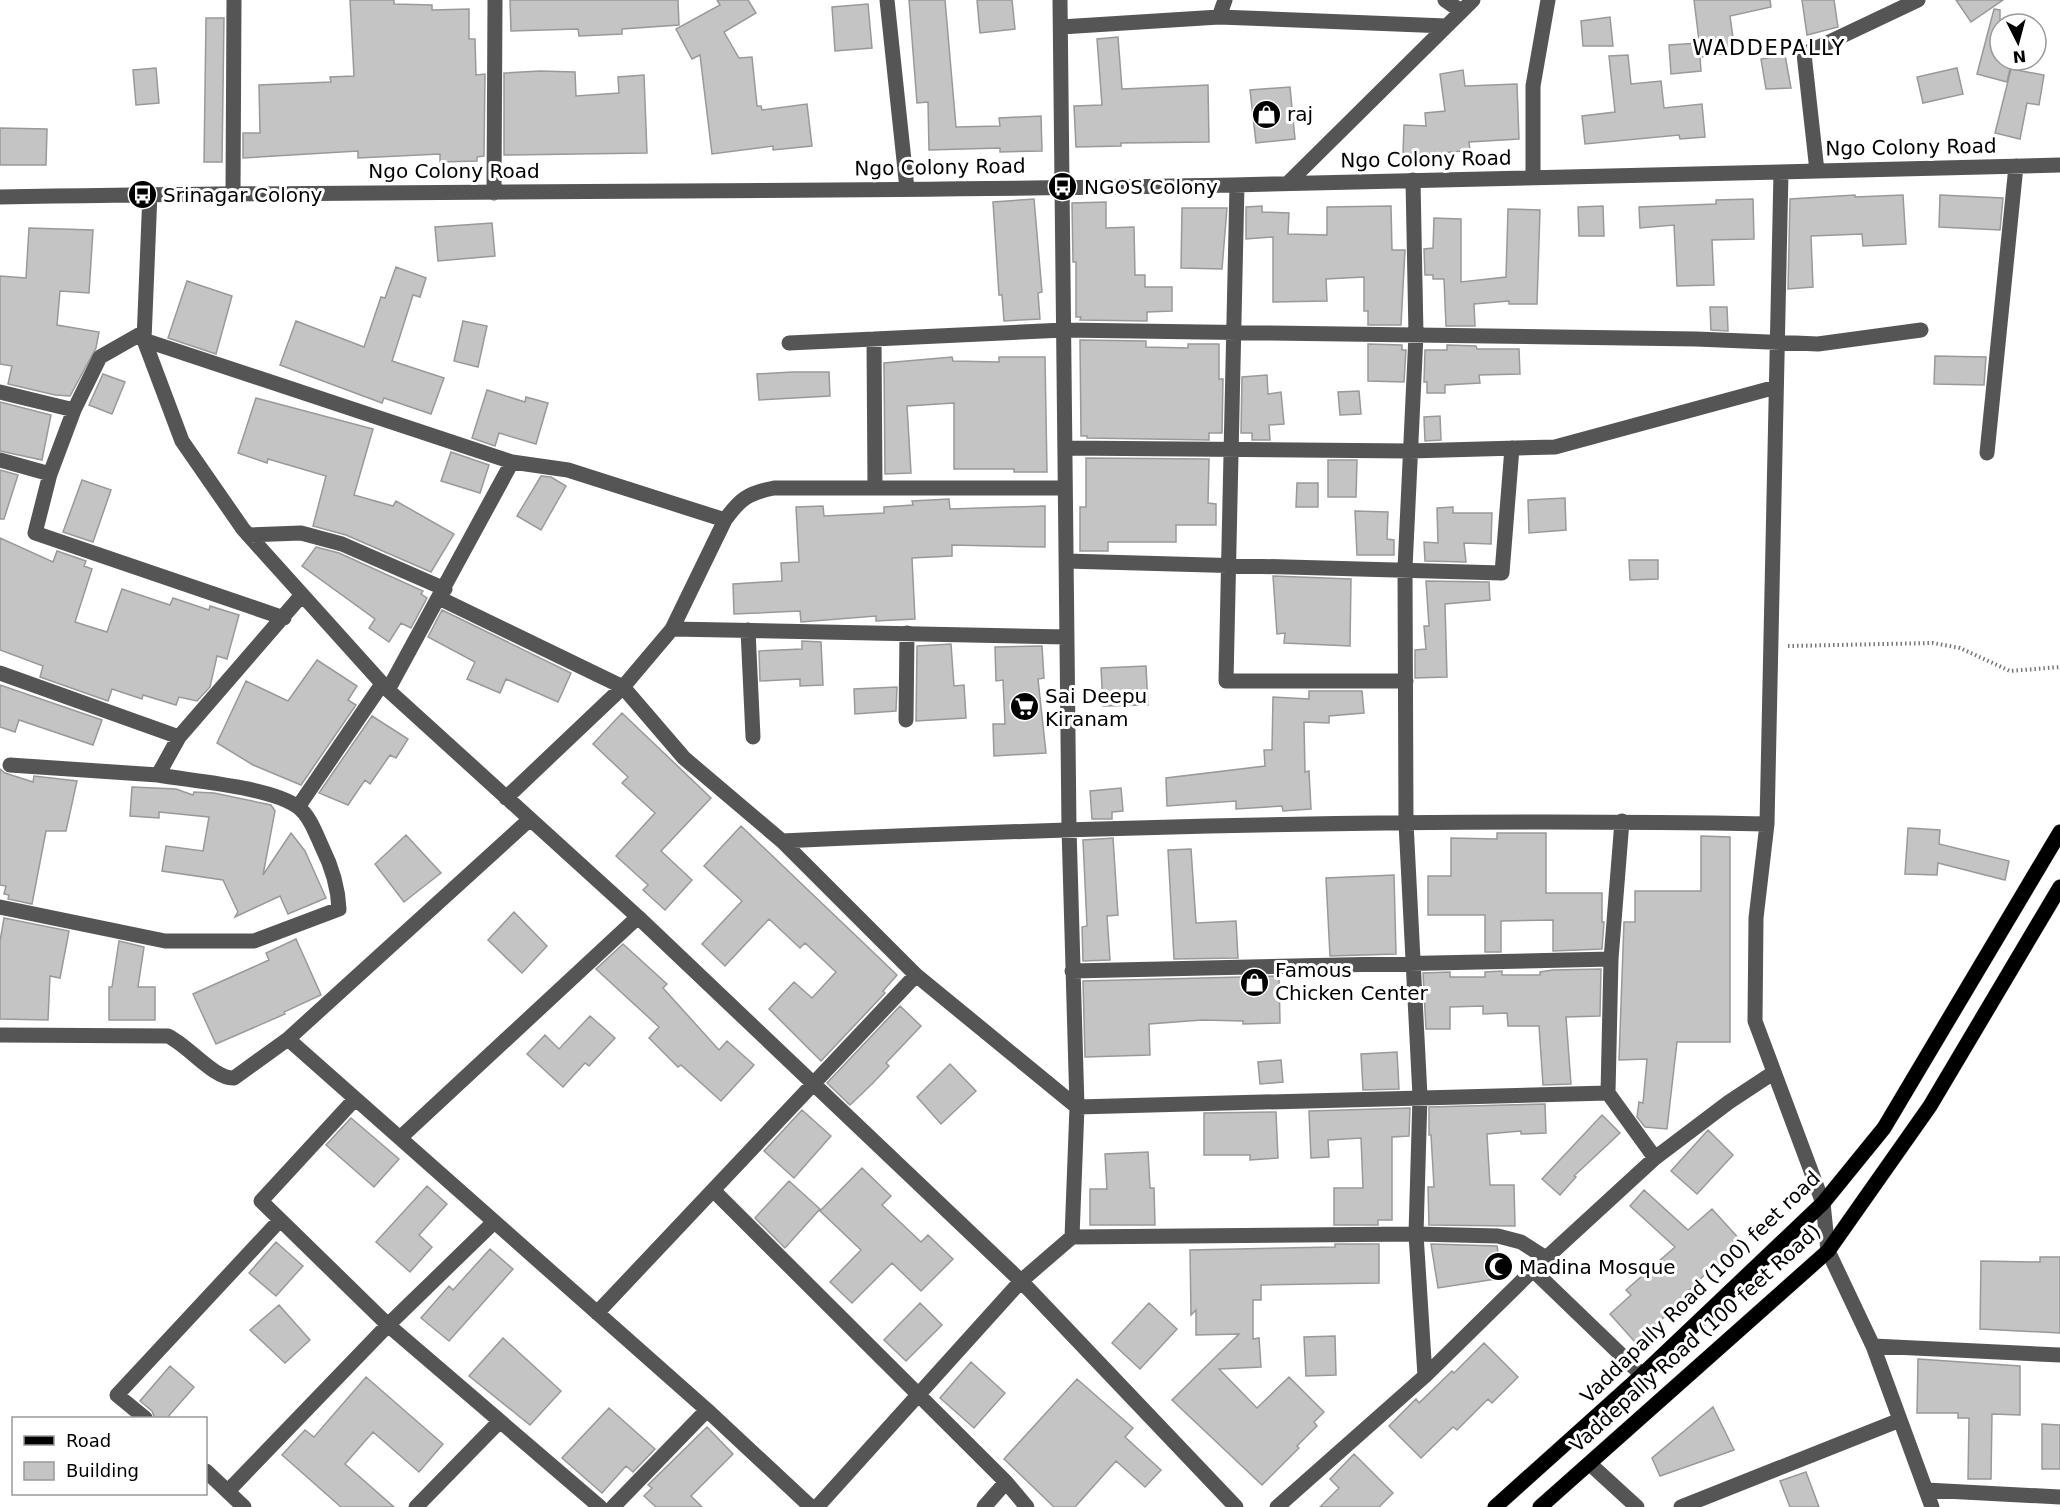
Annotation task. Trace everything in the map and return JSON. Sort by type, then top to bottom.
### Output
[{"type":"main road","name":"Vaddapally Road (100) feet road","points":[[1495,1507],[1642,1375],[1823,1203],[1884,1128],[2060,832]]},
{"type":"main road","name":"Vaddepally Road (100 feet Road)","points":[[1540,1507],[1828,1251],[1930,1106],[2060,887]]},
{"type":"street","points":[[232,193],[234,0]]},
{"type":"street","points":[[494,193],[495,0]]},
{"type":"street","points":[[887,0],[906,189]]},
{"type":"street","points":[[1060,0],[1069,828],[1077,1107],[1072,1237]]},
{"type":"street","points":[[1219,16],[1225,0]]},
{"type":"street","points":[[1445,0],[1461,11]]},
{"type":"street","points":[[1288,183],[1473,0]]},
{"type":"street","points":[[1533,178],[1533,86],[1548,0]]},
{"type":"street","points":[[1817,171],[1804,54],[1918,0]]},
{"type":"street","points":[[1061,27],[1219,16],[1446,26]]},
{"type":"street","name":"Ngo Colony Road","points":[[0,197],[150,193],[494,193],[1237,185],[2060,165]]},
{"type":"street","points":[[1987,453],[2016,166]]},
{"type":"street","points":[[1781,172],[1767,824],[1756,918],[1755,1021],[1823,1203],[1828,1251],[1873,1346],[1932,1507]]},
{"type":"street","points":[[1413,180],[1416,335],[1405,568],[1406,823],[1420,1096],[1416,1234],[1425,1376]]},
{"type":"street","points":[[1237,185],[1226,681],[1406,681]]},
{"type":"street","points":[[150,193],[144,336],[182,441],[249,535],[301,596],[385,687],[529,820],[639,917],[812,1085],[1021,1281],[1236,1507]]},
{"type":"street","points":[[789,343],[1064,330],[1696,339],[1777,344],[1847,342],[1921,330]]},
{"type":"street","points":[[284,618],[34,533],[50,474],[74,410],[100,357],[144,336],[512,462],[568,470],[724,520]]},
{"type":"street","points":[[874,339],[875,488]]},
{"type":"street","points":[[1065,448],[1410,451],[1555,447],[1776,387]]},
{"type":"street","points":[[0,392],[74,410]]},
{"type":"street","points":[[1066,561],[1405,568],[1502,573],[1512,448]]},
{"type":"street","points":[[0,460],[50,474]]},
{"type":"street","points":[[298,807],[385,687],[442,594],[512,462]]},
{"type":"street","points":[[506,798],[623,687],[672,629],[724,520],[736,504],[752,492],[774,488],[1065,488]]},
{"type":"street","points":[[249,535],[301,533],[342,544],[623,687],[684,758],[782,841],[916,975],[1077,1107],[1420,1096],[1608,1093]]},
{"type":"street","points":[[158,775],[179,737],[301,596]]},
{"type":"street","points":[[672,629],[1067,637]]},
{"type":"street","points":[[748,630],[753,736]]},
{"type":"street","points":[[906,720],[907,633]]},
{"type":"street","points":[[0,673],[179,737]]},
{"type":"street","points":[[0,907],[165,941],[254,941],[339,909],[338,891],[332,866],[308,817],[298,807],[272,795],[158,775],[10,765]]},
{"type":"street","points":[[0,1035],[168,1036],[187,1047],[222,1077],[241,1075],[288,1039],[529,820]]},
{"type":"street","points":[[782,841],[1069,828],[1622,821],[1767,824]]},
{"type":"street","points":[[1622,821],[1611,959],[1608,1093],[1655,1158]]},
{"type":"street","points":[[400,1137],[639,917]]},
{"type":"street","points":[[1072,971],[1611,959]]},
{"type":"street","points":[[597,1313],[916,975]]},
{"type":"street","points":[[288,1039],[707,1410],[811,1507]]},
{"type":"street","points":[[1277,1507],[1425,1376],[1533,1270],[1655,1158],[1729,1102],[1773,1073]]},
{"type":"street","points":[[355,1099],[261,1201],[388,1325],[600,1507]]},
{"type":"street","points":[[713,1190],[916,1395],[1006,1482],[1027,1507]]},
{"type":"street","points":[[143,1417],[117,1395],[280,1220]]},
{"type":"street","points":[[228,1491],[388,1325],[493,1222]]},
{"type":"street","points":[[817,1507],[1021,1281],[1072,1237],[1416,1234],[1508,1237],[1521,1242],[1546,1258]]},
{"type":"street","points":[[1533,1270],[1642,1375]]},
{"type":"street","points":[[1873,1346],[2060,1355]]},
{"type":"street","points":[[613,1507],[707,1410]]},
{"type":"street","points":[[1681,1507],[1900,1420]]},
{"type":"street","points":[[416,1507],[499,1422]]},
{"type":"street","points":[[1590,1464],[1637,1507]]},
{"type":"street","points":[[207,1472],[244,1507]]},
{"type":"street","points":[[984,1507],[1006,1482]]},
{"type":"street","points":[[1926,1490],[2060,1497]]},
{"type":"path","points":[[1770,647],[1934,643],[1960,648],[2010,671],[2060,667]]},
{"type":"building","points":[[350,0],[394,0],[394,4],[432,5],[432,10],[469,9],[469,39],[475,39],[476,75],[485,74],[484,156],[477,157],[477,161],[440,162],[440,154],[358,158],[358,151],[243,158],[243,133],[260,133],[259,85],[331,82],[330,77],[354,76]]},
{"type":"building","points":[[510,0],[678,0],[679,25],[622,29],[622,34],[579,36],[578,29],[511,31]]},
{"type":"building","points":[[717,0],[748,0],[756,13],[724,32],[739,58],[752,57],[757,106],[761,106],[762,110],[807,104],[812,146],[773,150],[773,146],[712,154],[700,55],[692,59],[676,29],[720,5]]},
{"type":"building","points":[[909,0],[945,0],[956,127],[1000,126],[999,118],[1041,116],[1042,151],[1000,152],[1000,148],[929,150],[928,102],[917,103]]},
{"type":"building","points":[[977,0],[1012,0],[1015,29],[980,33]]},
{"type":"building","points":[[1694,0],[1770,0],[1771,7],[1730,16],[1735,52],[1701,57]]},
{"type":"building","points":[[1802,0],[1834,0],[1838,27],[1807,35]]},
{"type":"building","points":[[1956,0],[2003,0],[1971,22]]},
{"type":"building","points":[[868,4],[872,48],[835,51],[832,7]]},
{"type":"building","points":[[1610,17],[1613,46],[1583,46],[1581,21]]},
{"type":"building","points":[[206,18],[224,18],[222,162],[204,162]]},
{"type":"building","points":[[1988,32],[1988,72],[2009,72],[2007,82],[1977,74]]},
{"type":"building","points":[[1118,37],[1122,89],[1208,85],[1209,142],[1121,143],[1121,146],[1076,147],[1074,106],[1102,105],[1097,39]]},
{"type":"building","points":[[1699,43],[1701,71],[1671,74],[1669,45]]},
{"type":"building","points":[[1628,55],[1631,84],[1661,81],[1664,108],[1702,104],[1705,137],[1680,139],[1679,135],[1585,144],[1582,116],[1615,112],[1609,56]]},
{"type":"building","points":[[1785,55],[1791,88],[1766,89],[1761,59]]},
{"type":"building","points":[[156,68],[159,103],[136,105],[133,70]]},
{"type":"building","points":[[1957,68],[1963,94],[1923,103],[1917,77]]},
{"type":"building","points":[[1463,70],[1465,86],[1517,84],[1519,139],[1469,142],[1470,150],[1434,154],[1403,153],[1404,125],[1426,126],[1425,113],[1445,111],[1440,74]]},
{"type":"building","points":[[575,72],[576,96],[619,93],[618,77],[644,75],[647,153],[504,155],[504,73]]},
{"type":"building","points":[[2010,72],[2044,75],[2039,105],[2027,103],[2020,139],[1995,133]]},
{"type":"building","points":[[1290,87],[1295,139],[1256,143],[1250,90]]},
{"type":"building","points":[[0,128],[47,129],[46,165],[0,165]]},
{"type":"building","points":[[1855,195],[1855,197],[1903,195],[1906,244],[1863,246],[1862,234],[1811,236],[1813,287],[1788,289],[1790,199]]},
{"type":"building","points":[[1940,195],[2003,198],[2000,230],[1939,227]]},
{"type":"building","points":[[1034,199],[1042,292],[1038,293],[1040,319],[1004,321],[1002,295],[999,295],[993,202]]},
{"type":"building","points":[[1753,199],[1754,239],[1712,240],[1714,285],[1677,286],[1674,225],[1640,228],[1639,207],[1716,204],[1716,200]]},
{"type":"building","points":[[1106,202],[1106,228],[1134,227],[1135,275],[1145,275],[1145,287],[1172,287],[1172,311],[1147,312],[1147,321],[1080,320],[1081,317],[1076,317],[1076,262],[1073,262],[1072,203]]},
{"type":"building","points":[[1262,206],[1262,212],[1289,213],[1288,234],[1327,235],[1327,207],[1391,206],[1392,250],[1405,250],[1401,325],[1368,325],[1368,311],[1364,311],[1364,277],[1326,279],[1327,301],[1273,302],[1273,237],[1246,239],[1246,207]]},
{"type":"building","points":[[1603,206],[1604,236],[1579,236],[1578,207]]},
{"type":"building","points":[[1182,208],[1227,208],[1222,269],[1181,268]]},
{"type":"building","points":[[1508,209],[1540,210],[1537,304],[1509,304],[1509,301],[1474,304],[1475,326],[1446,326],[1444,279],[1433,279],[1433,275],[1425,275],[1424,249],[1433,248],[1434,218],[1461,219],[1461,282],[1506,277]]},
{"type":"building","points":[[492,223],[495,256],[438,261],[435,227]]},
{"type":"building","points":[[29,228],[93,230],[89,293],[60,291],[57,325],[99,332],[96,348],[70,396],[55,395],[8,384],[12,366],[0,364],[0,276],[26,278]]},
{"type":"building","points":[[396,267],[426,278],[420,297],[413,295],[392,361],[444,378],[431,414],[384,398],[382,403],[280,365],[296,321],[364,347],[381,297],[385,298]]},
{"type":"building","points":[[187,281],[232,296],[216,354],[168,338]]},
{"type":"building","points":[[1710,307],[1727,307],[1728,331],[1711,330]]},
{"type":"building","points":[[463,321],[487,326],[478,367],[454,361]]},
{"type":"building","points":[[1080,340],[1146,341],[1146,347],[1188,348],[1188,344],[1219,344],[1219,379],[1223,379],[1222,433],[1209,433],[1209,440],[1087,438],[1087,436],[1081,436]]},
{"type":"building","points":[[1368,344],[1402,345],[1402,350],[1406,350],[1404,382],[1368,381]]},
{"type":"building","points":[[1447,345],[1476,346],[1477,349],[1519,349],[1520,374],[1479,375],[1480,383],[1445,385],[1445,393],[1427,393],[1427,382],[1424,382],[1425,350],[1447,350]]},
{"type":"building","points":[[1935,356],[1986,357],[1984,385],[1934,384]]},
{"type":"building","points":[[952,357],[953,361],[999,362],[999,357],[1045,357],[1047,472],[1014,472],[1014,469],[954,469],[954,403],[907,406],[911,473],[885,474],[884,363]]},
{"type":"building","points":[[829,372],[830,396],[759,400],[757,374]]},
{"type":"building","points":[[103,374],[125,382],[112,414],[89,405]]},
{"type":"building","points":[[1267,375],[1268,394],[1281,392],[1284,424],[1269,425],[1270,440],[1252,440],[1252,433],[1241,433],[1242,377]]},
{"type":"building","points":[[487,390],[525,402],[526,397],[548,403],[536,444],[499,433],[495,446],[472,438]]},
{"type":"building","points":[[1359,391],[1361,414],[1340,415],[1338,392]]},
{"type":"building","points":[[256,398],[373,429],[354,495],[393,506],[396,501],[454,534],[431,572],[346,535],[313,526],[326,476],[268,459],[267,463],[238,453]]},
{"type":"building","points":[[0,402],[51,415],[42,460],[0,451]]},
{"type":"building","points":[[1440,416],[1441,440],[1425,441],[1424,417]]},
{"type":"building","points":[[451,452],[489,465],[480,493],[441,481]]},
{"type":"building","points":[[1086,458],[1209,459],[1208,503],[1216,504],[1216,525],[1176,525],[1176,542],[1108,542],[1108,551],[1080,551],[1080,507],[1086,507]]},
{"type":"building","points":[[1328,460],[1357,460],[1356,497],[1328,497]]},
{"type":"building","points":[[0,470],[18,475],[4,519],[0,519]]},
{"type":"building","points":[[541,476],[551,477],[566,486],[541,530],[517,516]]},
{"type":"building","points":[[82,480],[111,490],[93,542],[63,532]]},
{"type":"building","points":[[1297,483],[1318,483],[1318,507],[1296,507]]},
{"type":"building","points":[[1565,498],[1566,530],[1529,533],[1528,500]]},
{"type":"building","points":[[949,499],[950,509],[1045,506],[1045,547],[952,545],[952,556],[912,558],[915,619],[876,621],[876,616],[801,622],[800,611],[734,614],[733,584],[782,581],[781,563],[799,562],[796,507],[823,506],[824,516],[884,513],[884,507],[913,505],[912,501]]},
{"type":"building","points":[[1453,507],[1453,513],[1492,513],[1491,544],[1464,543],[1466,562],[1425,561],[1424,542],[1438,543],[1437,508]]},
{"type":"building","points":[[1355,511],[1388,512],[1387,539],[1394,540],[1394,555],[1357,555]]},
{"type":"building","points":[[0,538],[53,562],[57,551],[86,561],[84,566],[92,569],[75,622],[107,632],[122,589],[170,605],[173,598],[209,610],[210,606],[239,615],[227,659],[217,656],[210,687],[197,701],[179,697],[176,705],[143,695],[142,699],[112,689],[108,701],[40,677],[43,666],[0,650]]},
{"type":"building","points":[[316,547],[339,553],[423,591],[421,594],[427,598],[411,628],[401,623],[389,642],[369,628],[375,619],[302,566]]},
{"type":"building","points":[[1629,560],[1658,560],[1658,579],[1630,580]]},
{"type":"building","points":[[1273,576],[1351,579],[1350,646],[1284,643],[1285,633],[1277,634]]},
{"type":"building","points":[[1426,581],[1489,582],[1490,600],[1445,604],[1447,677],[1415,678],[1415,650],[1426,649],[1424,626],[1429,626]]},
{"type":"building","points":[[442,610],[571,673],[558,702],[506,679],[500,693],[467,679],[475,662],[428,637]]},
{"type":"building","points":[[802,641],[821,642],[823,685],[800,686],[800,679],[760,681],[759,651],[802,649]]},
{"type":"building","points":[[951,644],[954,686],[964,685],[966,718],[916,721],[917,646]]},
{"type":"building","points":[[1042,646],[1044,678],[1038,679],[1046,753],[994,756],[993,724],[1005,724],[1003,680],[996,681],[995,647]]},
{"type":"building","points":[[317,660],[357,686],[348,700],[356,705],[301,785],[253,765],[217,743],[246,681],[288,701]]},
{"type":"building","points":[[1146,666],[1148,705],[1103,706],[1101,668]]},
{"type":"building","points":[[0,685],[102,720],[93,745],[19,720],[15,732],[0,727]]},
{"type":"building","points":[[897,687],[896,711],[855,714],[854,689]]},
{"type":"building","points":[[1309,691],[1362,691],[1364,713],[1329,716],[1329,723],[1304,722],[1305,772],[1309,771],[1311,809],[1283,811],[1282,806],[1236,809],[1236,801],[1167,806],[1166,778],[1265,766],[1264,750],[1272,750],[1273,697],[1309,699]]},
{"type":"building","points":[[622,713],[711,798],[661,851],[692,880],[665,910],[643,890],[648,885],[616,856],[655,813],[622,783],[628,777],[593,744]]},
{"type":"building","points":[[372,716],[408,739],[396,758],[390,755],[370,784],[365,780],[348,805],[319,793]]},
{"type":"building","points":[[0,769],[5,773],[33,782],[34,776],[77,781],[66,831],[46,831],[32,904],[8,899],[9,895],[4,894],[6,886],[0,885]]},
{"type":"building","points":[[132,787],[176,789],[193,795],[194,792],[214,793],[271,805],[275,811],[263,875],[291,833],[305,851],[326,898],[288,914],[280,896],[235,917],[238,912],[223,880],[162,871],[166,846],[203,851],[209,817],[159,812],[159,818],[130,816]]},
{"type":"building","points":[[1121,788],[1123,811],[1112,812],[1112,819],[1092,819],[1090,791]]},
{"type":"building","points":[[741,826],[897,975],[883,991],[885,993],[821,1061],[769,1009],[794,982],[812,998],[836,972],[805,943],[800,948],[769,919],[725,966],[702,944],[742,901],[704,866]]},
{"type":"building","points":[[1908,828],[1940,830],[1939,844],[2009,861],[2005,880],[1938,863],[1937,875],[1905,874]]},
{"type":"building","points":[[1497,833],[1546,833],[1546,893],[1602,893],[1602,922],[1604,922],[1602,949],[1553,951],[1553,920],[1501,921],[1501,952],[1485,952],[1485,915],[1428,915],[1428,876],[1451,876],[1451,838],[1497,839]]},
{"type":"building","points":[[406,835],[441,873],[404,902],[375,864]]},
{"type":"building","points":[[1701,836],[1730,837],[1730,1042],[1677,1042],[1667,1129],[1645,1127],[1637,1117],[1639,1102],[1643,1103],[1647,1059],[1619,1060],[1624,922],[1635,922],[1635,891],[1701,891]]},
{"type":"building","points":[[1113,838],[1118,915],[1107,916],[1110,960],[1083,961],[1082,927],[1087,926],[1083,840]]},
{"type":"building","points":[[1191,849],[1196,923],[1236,921],[1238,958],[1174,959],[1168,850]]},
{"type":"building","points":[[1394,875],[1396,954],[1330,956],[1326,878]]},
{"type":"building","points":[[514,912],[547,946],[522,973],[488,940]]},
{"type":"building","points":[[4,918],[69,931],[60,978],[50,976],[48,1020],[0,1019],[0,941]]},
{"type":"building","points":[[296,939],[321,995],[284,1012],[285,1014],[216,1044],[193,994],[269,960],[266,953]]},
{"type":"building","points":[[119,941],[144,947],[138,987],[155,987],[155,1020],[109,1020],[109,987],[112,987]]},
{"type":"building","points":[[623,944],[667,984],[663,988],[719,1050],[727,1041],[754,1065],[721,1101],[681,1065],[678,1067],[649,1038],[659,1027],[596,969]]},
{"type":"building","points":[[1601,969],[1600,1016],[1566,1017],[1571,1084],[1543,1085],[1539,1026],[1508,1026],[1507,1013],[1483,1014],[1483,1006],[1450,1007],[1450,1029],[1426,1029],[1423,973],[1450,972],[1450,977],[1485,977],[1485,972],[1502,971],[1502,975],[1540,975],[1540,972],[1553,970]]},
{"type":"building","points":[[1279,976],[1280,1023],[1243,1024],[1243,1021],[1202,1020],[1149,1024],[1150,1055],[1085,1057],[1083,981]]},
{"type":"building","points":[[900,1006],[921,1026],[886,1063],[889,1066],[850,1105],[827,1083]]},
{"type":"building","points":[[590,1016],[615,1038],[589,1066],[585,1063],[563,1087],[527,1054],[545,1035],[559,1049]]},
{"type":"building","points":[[1397,1052],[1399,1089],[1363,1090],[1361,1054]]},
{"type":"building","points":[[1281,1060],[1283,1082],[1260,1084],[1258,1062]]},
{"type":"building","points":[[950,1064],[976,1091],[941,1124],[917,1097]]},
{"type":"building","points":[[1545,1104],[1546,1133],[1521,1134],[1521,1131],[1487,1134],[1490,1185],[1514,1185],[1515,1226],[1429,1225],[1428,1187],[1434,1187],[1429,1107]]},
{"type":"building","points":[[1410,1108],[1409,1136],[1392,1137],[1392,1220],[1378,1220],[1378,1225],[1334,1225],[1334,1188],[1363,1188],[1361,1138],[1328,1140],[1329,1157],[1311,1158],[1309,1111]]},
{"type":"building","points":[[802,1110],[831,1136],[794,1178],[764,1151]]},
{"type":"building","points":[[1276,1112],[1278,1158],[1250,1160],[1250,1155],[1204,1155],[1204,1113]]},
{"type":"building","points":[[1602,1115],[1620,1133],[1574,1176],[1576,1177],[1560,1195],[1542,1179]]},
{"type":"building","points":[[351,1118],[399,1159],[374,1187],[326,1145]]},
{"type":"building","points":[[1708,1130],[1733,1155],[1697,1194],[1671,1171]]},
{"type":"building","points":[[1148,1152],[1150,1188],[1154,1188],[1155,1225],[1090,1225],[1090,1189],[1107,1189],[1105,1154]]},
{"type":"building","points":[[862,1168],[891,1196],[882,1205],[921,1242],[928,1235],[953,1259],[921,1291],[892,1263],[852,1303],[830,1282],[861,1250],[820,1211]]},
{"type":"building","points":[[789,1181],[820,1209],[785,1248],[755,1218]]},
{"type":"building","points":[[427,1186],[447,1204],[419,1235],[432,1247],[410,1272],[376,1242]]},
{"type":"building","points":[[1644,1190],[1688,1230],[1712,1209],[1742,1242],[1699,1280],[1676,1304],[1677,1306],[1635,1342],[1610,1314],[1631,1295],[1626,1290],[1675,1247],[1630,1206]]},
{"type":"building","points":[[276,1242],[303,1266],[276,1296],[249,1273]]},
{"type":"building","points":[[1335,1244],[1379,1244],[1379,1283],[1261,1285],[1261,1300],[1253,1300],[1253,1339],[1259,1338],[1261,1367],[1219,1369],[1257,1408],[1289,1377],[1324,1412],[1314,1422],[1317,1426],[1297,1446],[1299,1448],[1262,1485],[1172,1400],[1239,1334],[1196,1335],[1196,1310],[1191,1315],[1190,1250],[1335,1247]]},
{"type":"building","points":[[1431,1244],[1497,1246],[1502,1278],[1438,1288]]},
{"type":"building","points":[[490,1249],[513,1269],[449,1341],[421,1318],[449,1286],[453,1290]]},
{"type":"building","points":[[2040,1257],[2060,1257],[2060,1333],[1980,1329],[1981,1261],[2040,1262]]},
{"type":"building","points":[[920,1303],[942,1325],[906,1361],[884,1340]]},
{"type":"building","points":[[1149,1303],[1177,1329],[1140,1369],[1112,1343]]},
{"type":"building","points":[[279,1305],[310,1340],[285,1363],[250,1330]]},
{"type":"building","points":[[1335,1336],[1336,1375],[1306,1376],[1304,1337]]},
{"type":"building","points":[[503,1338],[561,1391],[530,1425],[469,1376]]},
{"type":"building","points":[[1484,1343],[1518,1377],[1492,1403],[1488,1399],[1457,1430],[1453,1427],[1421,1458],[1389,1426],[1416,1399],[1419,1403],[1452,1371],[1454,1373]]},
{"type":"building","points":[[1918,1359],[2020,1366],[2020,1415],[1992,1414],[1991,1479],[1968,1479],[1969,1418],[1958,1418],[1958,1413],[1917,1413]]},
{"type":"building","points":[[971,1362],[1005,1393],[974,1428],[940,1398]]},
{"type":"building","points":[[170,1366],[194,1387],[168,1417],[154,1417],[152,1411],[140,1401]]},
{"type":"building","points":[[366,1377],[443,1444],[419,1472],[373,1432],[345,1464],[394,1507],[341,1507],[282,1455],[305,1430],[314,1437]]},
{"type":"building","points":[[1077,1379],[1133,1428],[1125,1437],[1161,1470],[1145,1487],[1116,1461],[1075,1507],[1054,1507],[1004,1459]]},
{"type":"building","points":[[1713,1407],[1734,1450],[1660,1476],[1652,1458]]},
{"type":"building","points":[[609,1408],[655,1449],[633,1472],[626,1466],[602,1493],[562,1458]]},
{"type":"building","points":[[2042,1424],[2060,1425],[2060,1469],[2042,1469]]},
{"type":"building","points":[[707,1427],[733,1454],[691,1496],[702,1507],[656,1507],[644,1496],[652,1488],[648,1485]]},
{"type":"building","points":[[1354,1454],[1393,1493],[1379,1507],[1320,1507],[1339,1488],[1330,1479]]},
{"type":"building","points":[[1806,1472],[1819,1507],[1790,1507],[1780,1481]]},
{"type":"place","name":"raj","points":[[1266,114]]},
{"type":"place","name":"NGOS Colony","points":[[1063,187]]},
{"type":"place","name":"Srinagar Colony","points":[[142,195]]},
{"type":"place","name":"Sai Deepu Kiranam","points":[[1024,707]]},
{"type":"place","name":"Famous Chicken Center","points":[[1254,982]]},
{"type":"place","name":"Madina Mosque","points":[[1498,1267]]},
{"type":"district","name":"WADDEPALLY","points":[[1769,48]]}]
